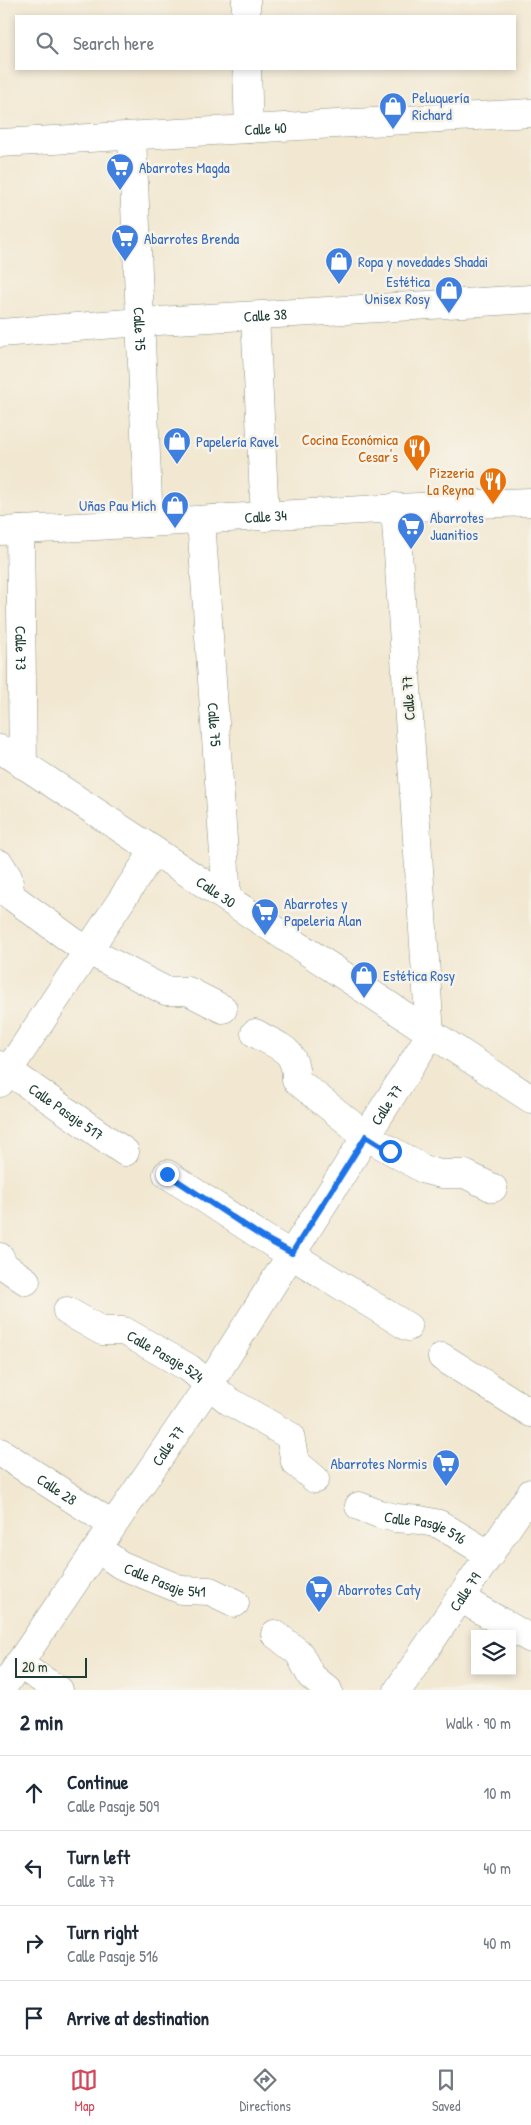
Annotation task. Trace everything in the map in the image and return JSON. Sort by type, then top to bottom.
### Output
[{"type":"street","points":[[246,0],[246,15]]},
{"type":"street","points":[[247,70],[249,129]]},
{"type":"street","name":"Calle 40","points":[[0,143],[531,113]]},
{"type":"street","name":"Calle 75","points":[[132,137],[149,523]]},
{"type":"street","name":"Calle 38","points":[[0,333],[141,322],[531,299]]},
{"type":"street","points":[[255,316],[265,517]]},
{"type":"street","name":"Calle 34","points":[[10,530],[265,517],[395,507],[531,502]]},
{"type":"street","name":"Calle 77","points":[[1,1690],[210,1383],[430,1035],[395,507]]},
{"type":"street","name":"Calle 75","points":[[201,520],[227,898]]},
{"type":"street","name":"Calle 73","points":[[10,530],[23,765]]},
{"type":"street","name":"Calle 30","points":[[0,750],[227,898],[430,1035],[531,1099]]},
{"type":"street","points":[[3,1073],[154,851]]},
{"type":"street","points":[[0,864],[8,877],[11,896],[88,950],[166,991],[188,991],[223,1009]]},
{"type":"street","points":[[255,1033],[292,1055],[296,1064],[296,1080],[366,1136],[425,1170],[441,1174],[464,1174],[493,1188]]},
{"type":"street","name":"Calle Pasaje 517","points":[[3,1073],[125,1152]]},
{"type":"street","points":[[167,1174],[264,1238],[292,1253],[408,1327]]},
{"type":"street","points":[[0,1257],[4,1265],[26,1281]]},
{"type":"street","name":"Calle Pasaje 524","points":[[67,1311],[102,1331],[124,1331],[189,1368],[210,1383],[229,1401],[290,1436],[295,1462],[315,1479]]},
{"type":"street","points":[[442,1357],[531,1413]]},
{"type":"street","name":"Calle 28","points":[[0,1452],[113,1525]]},
{"type":"street","name":"Calle 79","points":[[398,1690],[531,1493]]},
{"type":"street","name":"Calle Pasaje 516","points":[[359,1506],[396,1518],[438,1524],[490,1555]]},
{"type":"street","name":"Calle Pasaje 541","points":[[98,1549],[121,1565],[182,1590],[210,1591],[235,1603]]},
{"type":"street","points":[[460,1598],[531,1639]]},
{"type":"street","points":[[275,1634],[299,1653],[311,1676],[328,1690]]},
{"type":"street","points":[[18,1664],[59,1690]]},
{"type":"place","name":"Peluquería Richard","points":[[393,130]]},
{"type":"place","name":"Abarrotes Magda","points":[[120,191]]},
{"type":"place","name":"Abarrotes Brenda","points":[[125,262]]},
{"type":"place","name":"Ropa y novedades Shadai","points":[[339,285]]},
{"type":"place","name":"Estética Unisex Rosy","points":[[449,314]]},
{"type":"place","name":"Papelería Ravel","points":[[177,465]]},
{"type":"place","name":"Cocina Económica Cesar's","points":[[417,472]]},
{"type":"place","name":"Pizzeria La Reyna","points":[[493,505]]},
{"type":"place","name":"Uñas Pau Mich","points":[[175,529]]},
{"type":"place","name":"Abarrotes Juanitios","points":[[411,550]]},
{"type":"place","name":"Abarrotes y Papeleria Alan","points":[[265,936]]},
{"type":"place","name":"Estética Rosy","points":[[364,999]]},
{"type":"place","name":"Abarrotes Normis","points":[[446,1487]]},
{"type":"place","name":"Abarrotes Caty","points":[[319,1613]]},
{"type":"route","points":[[167,1174],[264,1238],[292,1253],[366,1136],[390,1151]]}]
